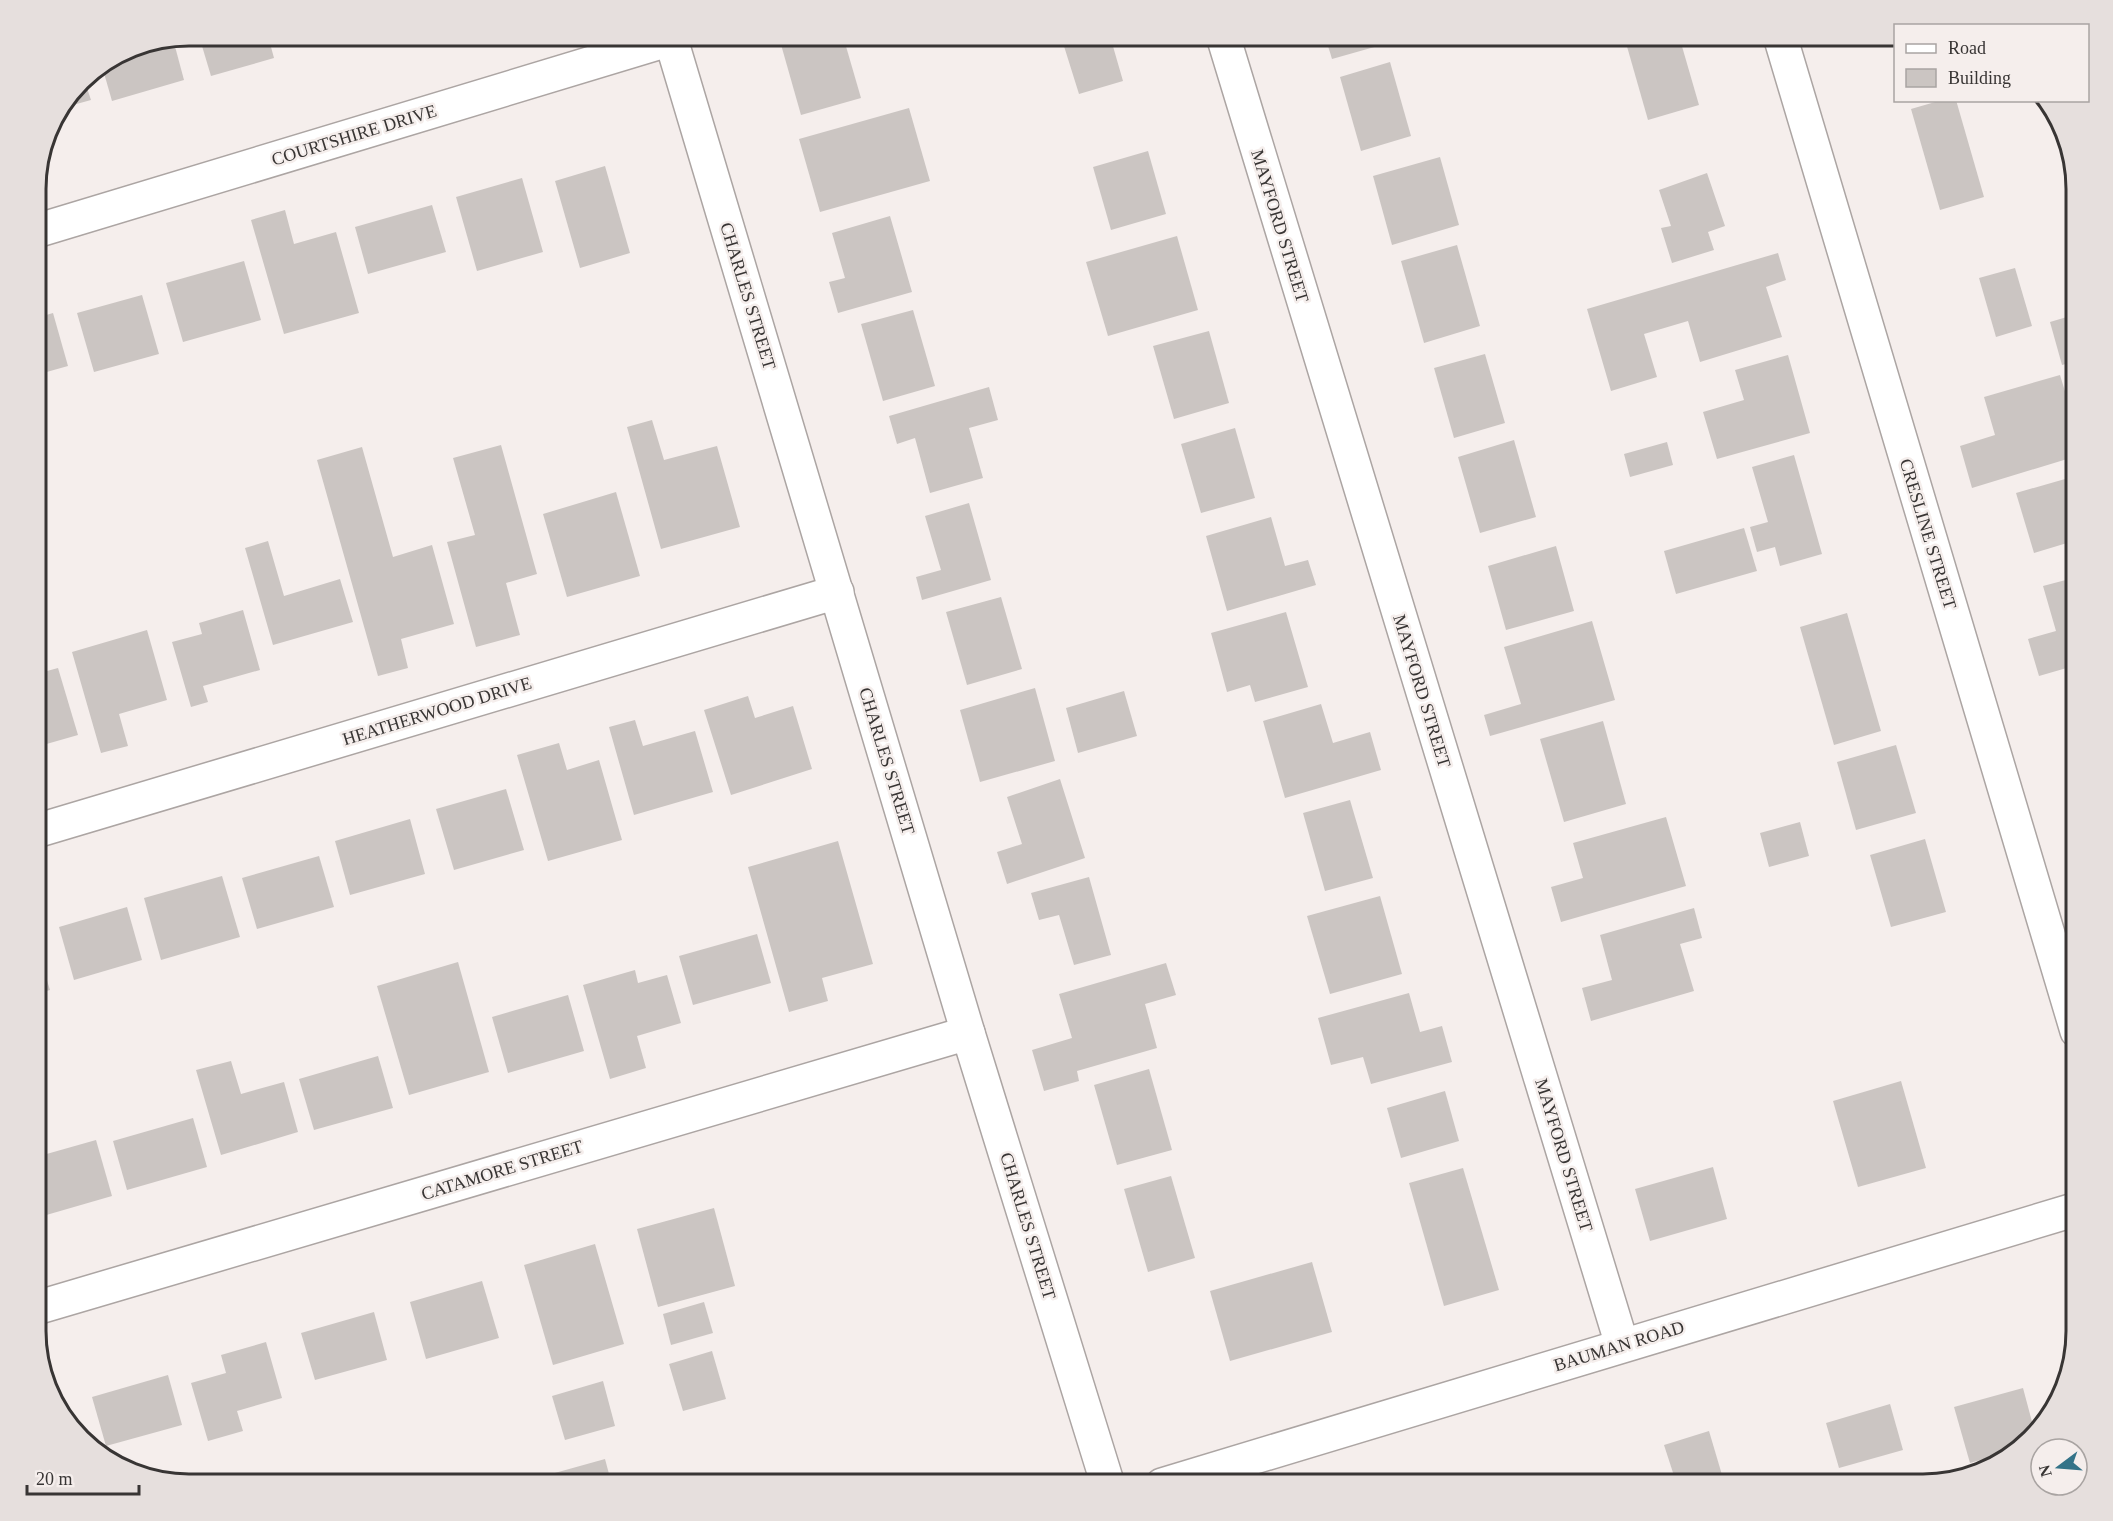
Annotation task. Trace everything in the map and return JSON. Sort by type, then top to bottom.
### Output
[{"type":"street","name":"COURTSHIRE DRIVE","points":[[47,228],[641,46]]},
{"type":"street","name":"CHARLES STREET","points":[[673,46],[968,1033],[1105,1474]]},
{"type":"street","name":"MAYFORD STREET","points":[[1225,46],[1622,1345]]},
{"type":"street","name":"CRESLINE STREET","points":[[1783,46],[2066,994]]},
{"type":"street","name":"HEATHERWOOD DRIVE","points":[[47,828],[837,592]]},
{"type":"street","name":"CATAMORE STREET","points":[[47,1305],[968,1033]]},
{"type":"street","name":"BAUMAN ROAD","points":[[1198,1474],[2066,1212]]},
{"type":"building","points":[[202,46],[271,46],[274,58],[211,76]]},
{"type":"building","points":[[781,46],[846,46],[861,98],[801,115]]},
{"type":"building","points":[[1064,46],[1113,46],[1123,81],[1079,94]]},
{"type":"building","points":[[1328,46],[1378,46],[1332,59]]},
{"type":"building","points":[[1627,46],[1682,46],[1699,105],[1648,120]]},
{"type":"building","points":[[175,48],[184,80],[112,101],[105,75],[126,61],[143,54]]},
{"type":"building","points":[[1390,62],[1411,136],[1361,151],[1340,77]]},
{"type":"building","points":[[87,89],[91,100],[74,105]]},
{"type":"building","points":[[1935,102],[1957,102],[1984,197],[1940,210],[1911,109]]},
{"type":"building","points":[[909,108],[930,181],[820,212],[799,139]]},
{"type":"building","points":[[1148,151],[1166,214],[1111,230],[1093,167]]},
{"type":"building","points":[[1440,157],[1459,225],[1392,245],[1373,176]]},
{"type":"building","points":[[605,166],[630,253],[580,268],[555,181]]},
{"type":"building","points":[[1707,173],[1725,226],[1708,232],[1714,250],[1672,263],[1661,228],[1671,226],[1659,190]]},
{"type":"building","points":[[522,178],[543,252],[477,271],[456,197]]},
{"type":"building","points":[[432,205],[446,252],[368,274],[355,227]]},
{"type":"building","points":[[285,210],[294,244],[336,232],[359,313],[284,334],[251,220]]},
{"type":"building","points":[[890,216],[912,292],[838,313],[829,282],[845,278],[832,233]]},
{"type":"building","points":[[1177,236],[1198,310],[1108,336],[1086,262]]},
{"type":"building","points":[[1457,245],[1480,326],[1424,343],[1401,261]]},
{"type":"building","points":[[1778,253],[1786,280],[1766,287],[1782,337],[1700,362],[1688,321],[1644,334],[1657,377],[1611,391],[1587,309]]},
{"type":"building","points":[[244,261],[261,320],[183,342],[166,283]]},
{"type":"building","points":[[2015,268],[2032,326],[1996,337],[1979,278]]},
{"type":"building","points":[[142,295],[159,354],[94,372],[77,313]]},
{"type":"building","points":[[913,310],[935,386],[883,401],[861,324]]},
{"type":"building","points":[[53,313],[68,366],[47,372],[47,315]]},
{"type":"building","points":[[2066,317],[2066,364],[2062,365],[2050,322]]},
{"type":"building","points":[[1209,331],[1229,403],[1174,419],[1153,346]]},
{"type":"building","points":[[1485,354],[1505,423],[1454,438],[1434,368]]},
{"type":"building","points":[[1788,355],[1810,433],[1717,459],[1703,412],[1744,400],[1735,370]]},
{"type":"building","points":[[2060,375],[2066,395],[2066,459],[1972,488],[1960,446],[1995,435],[1984,397]]},
{"type":"building","points":[[989,387],[998,420],[969,428],[983,478],[930,493],[915,438],[897,444],[889,416]]},
{"type":"building","points":[[652,420],[664,460],[717,446],[740,527],[661,549],[627,427]]},
{"type":"building","points":[[1235,428],[1255,498],[1201,513],[1181,444]]},
{"type":"building","points":[[1514,440],[1536,517],[1480,533],[1458,457]]},
{"type":"building","points":[[1667,442],[1673,465],[1630,477],[1624,454]]},
{"type":"building","points":[[501,445],[537,574],[506,583],[520,635],[476,647],[447,542],[475,535],[453,458]]},
{"type":"building","points":[[362,447],[393,557],[432,545],[454,624],[401,639],[408,668],[378,676],[317,460]]},
{"type":"building","points":[[1794,455],[1822,554],[1780,566],[1775,547],[1757,552],[1750,527],[1768,522],[1752,467]]},
{"type":"building","points":[[2066,479],[2066,543],[2034,553],[2016,493]]},
{"type":"building","points":[[616,492],[640,576],[567,597],[543,514]]},
{"type":"building","points":[[969,503],[991,580],[922,600],[916,577],[941,570],[925,516]]},
{"type":"building","points":[[1271,517],[1285,566],[1308,560],[1316,585],[1227,611],[1206,536]]},
{"type":"building","points":[[1744,528],[1757,571],[1676,594],[1664,551]]},
{"type":"building","points":[[268,541],[284,596],[340,579],[353,622],[273,645],[245,548]]},
{"type":"building","points":[[1556,546],[1574,611],[1506,630],[1488,566]]},
{"type":"building","points":[[2066,580],[2066,668],[2039,676],[2028,639],[2056,631],[2043,586]]},
{"type":"building","points":[[1001,597],[1022,669],[967,685],[946,612]]},
{"type":"building","points":[[243,610],[260,670],[203,686],[208,702],[191,707],[172,642],[202,634],[199,623]]},
{"type":"building","points":[[1286,612],[1308,687],[1255,702],[1250,685],[1227,692],[1211,633]]},
{"type":"building","points":[[1847,613],[1881,731],[1834,745],[1800,627]]},
{"type":"building","points":[[1592,621],[1615,700],[1490,736],[1484,715],[1521,704],[1504,647]]},
{"type":"building","points":[[147,630],[167,700],[119,714],[128,746],[101,753],[72,652]]},
{"type":"building","points":[[58,668],[78,735],[47,744],[47,671]]},
{"type":"building","points":[[1035,688],[1055,761],[980,782],[960,710]]},
{"type":"building","points":[[1124,691],[1137,736],[1078,753],[1066,708]]},
{"type":"building","points":[[748,696],[755,718],[793,706],[812,769],[731,795],[704,710]]},
{"type":"building","points":[[1321,704],[1333,743],[1370,732],[1381,770],[1285,798],[1263,721]]},
{"type":"building","points":[[635,720],[643,746],[695,731],[713,792],[634,815],[609,727]]},
{"type":"building","points":[[1603,721],[1626,804],[1564,822],[1540,739]]},
{"type":"building","points":[[559,743],[567,770],[599,760],[622,840],[548,861],[517,755]]},
{"type":"building","points":[[1896,745],[1916,813],[1856,830],[1837,762]]},
{"type":"building","points":[[1060,779],[1085,858],[1007,884],[997,852],[1022,844],[1007,797]]},
{"type":"building","points":[[506,789],[524,850],[454,870],[436,809]]},
{"type":"building","points":[[1350,800],[1373,878],[1325,891],[1303,813]]},
{"type":"building","points":[[1666,817],[1686,886],[1561,922],[1551,887],[1583,878],[1573,843]]},
{"type":"building","points":[[410,819],[425,874],[350,895],[335,841]]},
{"type":"building","points":[[1800,822],[1809,856],[1769,867],[1760,833]]},
{"type":"building","points":[[1925,839],[1946,912],[1891,927],[1870,855]]},
{"type":"building","points":[[838,841],[873,964],[822,978],[828,1001],[789,1012],[748,867]]},
{"type":"building","points":[[319,856],[334,907],[257,929],[242,878]]},
{"type":"building","points":[[222,876],[240,937],[161,960],[144,898]]},
{"type":"building","points":[[1089,877],[1111,955],[1074,965],[1059,915],[1039,920],[1031,893]]},
{"type":"building","points":[[1380,896],[1402,974],[1330,994],[1307,916]]},
{"type":"building","points":[[127,907],[142,960],[74,980],[59,927]]},
{"type":"building","points":[[1694,908],[1702,938],[1680,944],[1694,991],[1591,1021],[1582,988],[1612,980],[1600,935]]},
{"type":"building","points":[[757,934],[771,983],[693,1005],[679,956]]},
{"type":"building","points":[[458,962],[489,1072],[409,1095],[377,986]]},
{"type":"building","points":[[1166,963],[1176,995],[1145,1004],[1157,1048],[1077,1071],[1079,1081],[1044,1091],[1032,1050],[1072,1038],[1059,994]]},
{"type":"building","points":[[635,970],[638,983],[667,975],[681,1023],[637,1036],[646,1068],[610,1079],[583,985]]},
{"type":"building","points":[[1409,993],[1420,1032],[1442,1026],[1452,1062],[1371,1084],[1363,1057],[1331,1065],[1318,1018]]},
{"type":"building","points":[[568,995],[584,1051],[508,1073],[492,1017]]},
{"type":"building","points":[[378,1056],[393,1108],[314,1130],[299,1079]]},
{"type":"building","points":[[231,1061],[241,1094],[284,1082],[298,1132],[221,1155],[196,1070]]},
{"type":"building","points":[[1149,1069],[1172,1150],[1117,1165],[1094,1085]]},
{"type":"building","points":[[1901,1081],[1926,1168],[1858,1187],[1833,1101]]},
{"type":"building","points":[[1445,1091],[1459,1141],[1401,1158],[1387,1108]]},
{"type":"building","points":[[193,1118],[207,1167],[127,1190],[113,1141]]},
{"type":"building","points":[[96,1140],[112,1196],[47,1215],[47,1154]]},
{"type":"building","points":[[1713,1167],[1727,1219],[1650,1241],[1635,1189]]},
{"type":"building","points":[[1463,1168],[1499,1290],[1444,1306],[1409,1183]]},
{"type":"building","points":[[1171,1176],[1195,1258],[1148,1272],[1124,1189]]},
{"type":"building","points":[[714,1208],[735,1286],[658,1307],[637,1229]]},
{"type":"building","points":[[595,1244],[624,1344],[553,1365],[524,1265]]},
{"type":"building","points":[[1312,1262],[1332,1332],[1230,1361],[1210,1291]]},
{"type":"building","points":[[482,1281],[499,1338],[426,1359],[410,1302]]},
{"type":"building","points":[[704,1302],[713,1333],[671,1345],[663,1314]]},
{"type":"building","points":[[374,1312],[387,1360],[315,1380],[301,1333]]},
{"type":"building","points":[[266,1342],[282,1398],[237,1411],[243,1431],[208,1441],[191,1383],[226,1373],[221,1355]]},
{"type":"building","points":[[712,1351],[726,1399],[683,1411],[669,1364]]},
{"type":"building","points":[[168,1375],[182,1425],[106,1446],[92,1397]]},
{"type":"building","points":[[603,1381],[615,1426],[565,1440],[552,1396]]},
{"type":"building","points":[[2023,1388],[2033,1424],[2011,1445],[1993,1456],[1970,1463],[1954,1407]]},
{"type":"building","points":[[1890,1404],[1903,1450],[1839,1468],[1826,1423]]},
{"type":"building","points":[[1709,1431],[1722,1474],[1673,1474],[1664,1445]]},
{"type":"building","points":[[605,1459],[609,1474],[551,1474]]}]
